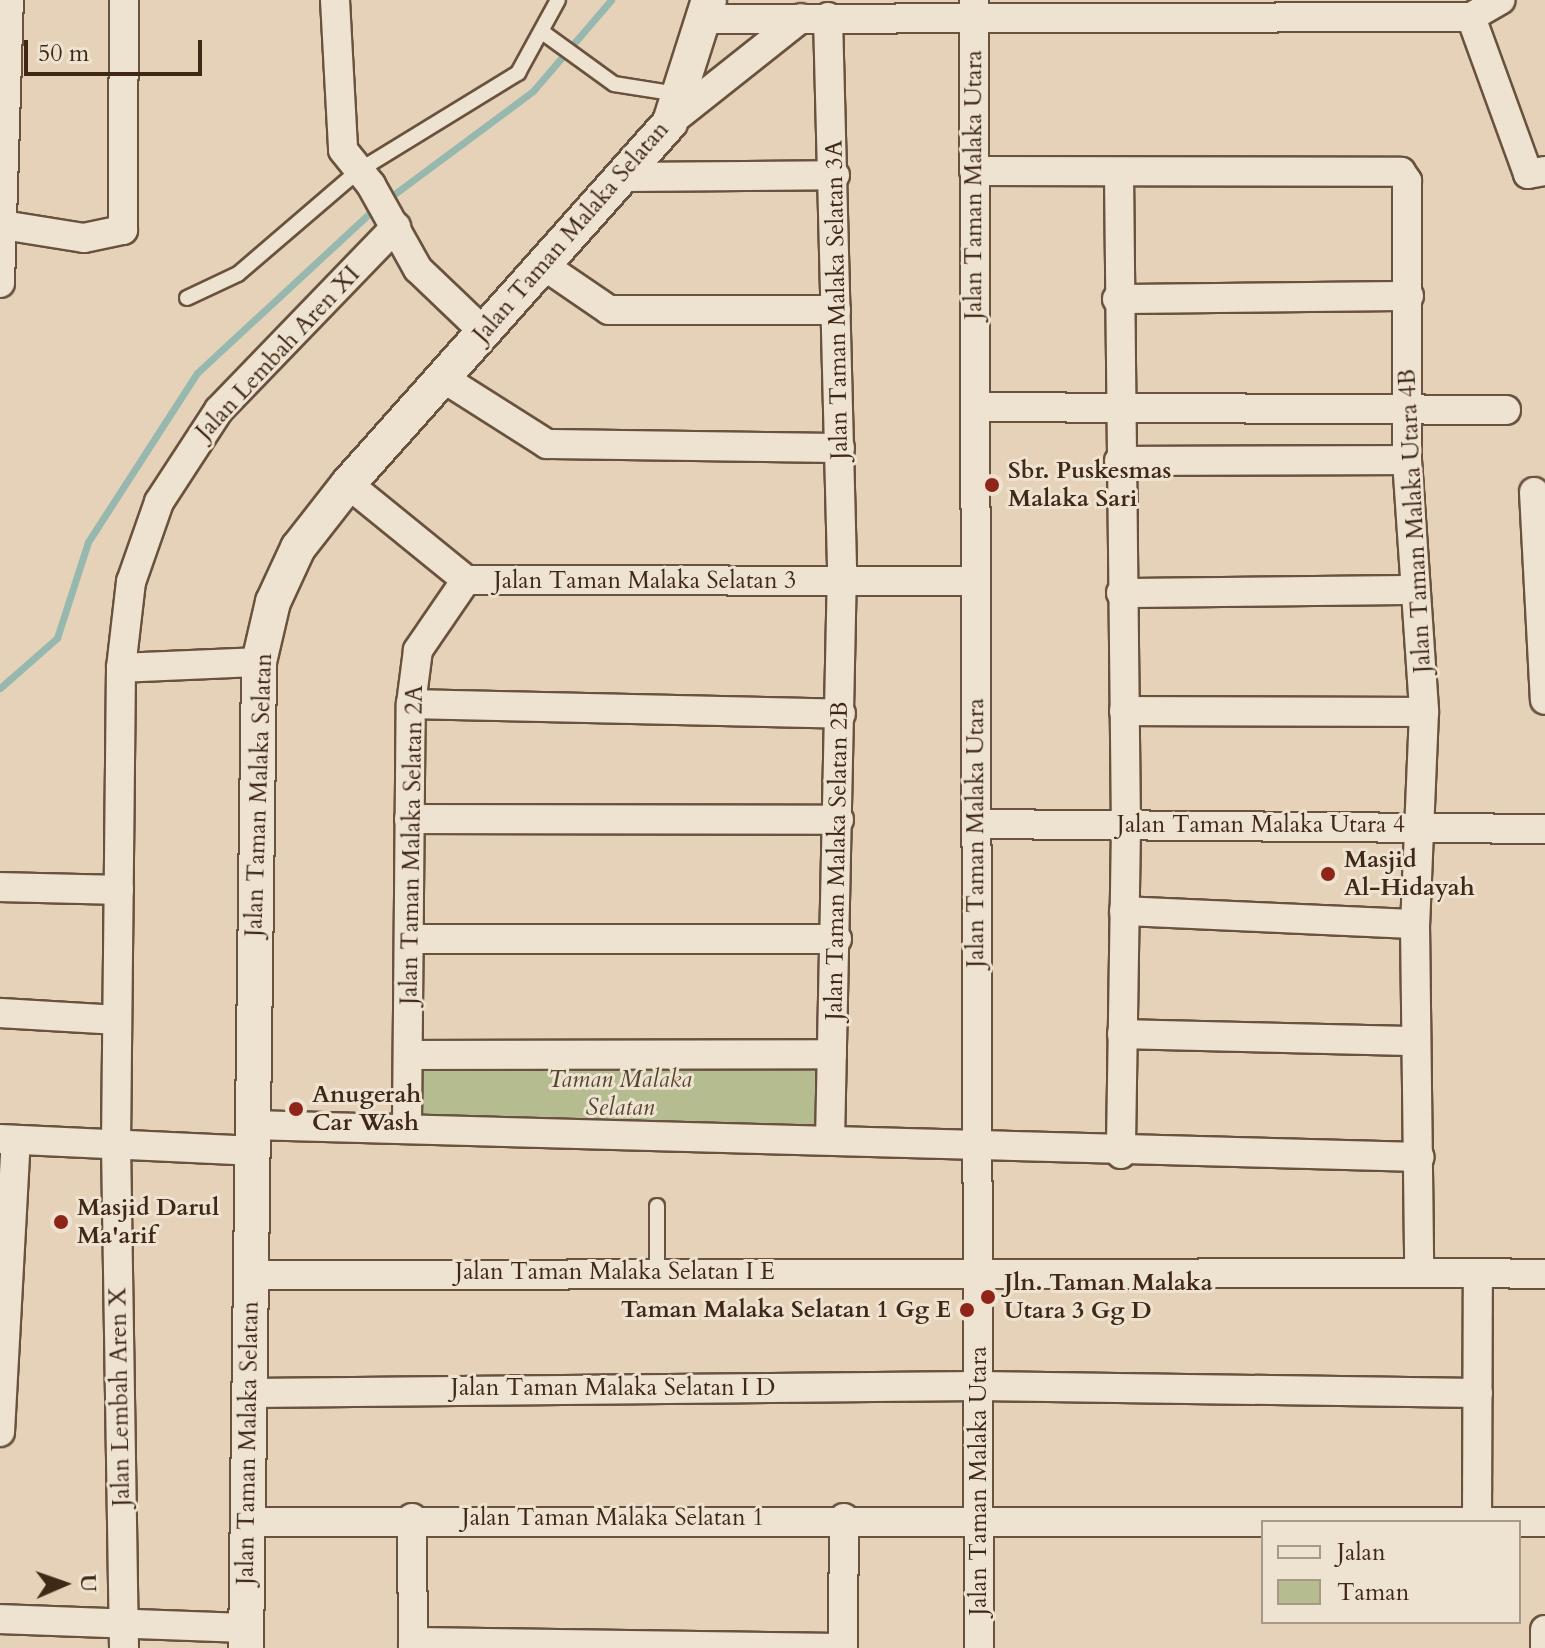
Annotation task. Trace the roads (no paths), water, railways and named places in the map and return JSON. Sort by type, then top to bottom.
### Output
[{"type":"street","points":[[0,283],[9,0]]},
{"type":"street","points":[[3,225],[84,238],[115,238],[123,230],[124,0]]},
{"type":"street","points":[[335,0],[342,138],[418,269],[484,332]]},
{"type":"street","points":[[708,9],[814,18],[974,9],[1407,9],[1471,17],[1500,0]]},
{"type":"street","name":"Jalan Taman Malaka Selatan","points":[[246,1638],[259,662],[273,602],[298,548],[348,484],[626,177],[676,108],[708,9]]},
{"type":"street","name":"Jalan Taman Malaka Utara","points":[[974,9],[979,1648]]},
{"type":"street","points":[[1471,17],[1528,174],[1545,171]]},
{"type":"street","points":[[676,108],[814,18]]},
{"type":"street","name":"Jalan Taman Malaka Selatan 3A","points":[[814,18],[835,175],[842,582]]},
{"type":"street","points":[[974,171],[1119,173],[1118,410],[1126,827],[1121,1154]]},
{"type":"street","name":"Jalan Taman Malaka Utara 4B","points":[[1119,173],[1401,172],[1408,186],[1407,460],[1424,712],[1415,924],[1419,1272]]},
{"type":"street","points":[[626,177],[835,175]]},
{"type":"street","name":"Jalan Lembah Aren XI","points":[[116,1145],[121,668],[140,549],[182,460],[219,410],[394,223]]},
{"type":"street","points":[[546,267],[609,310],[836,310]]},
{"type":"street","points":[[1117,299],[1409,296]]},
{"type":"street","points":[[443,378],[547,444],[840,448]]},
{"type":"street","points":[[975,407],[1118,410],[1407,407],[1455,415],[1506,410]]},
{"type":"street","points":[[1119,461],[1407,460]]},
{"type":"street","name":"Jalan Taman Malaka Selatan 3","points":[[348,484],[466,580],[976,581]]},
{"type":"street","points":[[1534,492],[1545,700]]},
{"type":"street","name":"Jalan Taman Malaka Selatan 2A","points":[[407,1124],[411,704],[418,650],[466,580]]},
{"type":"street","name":"Jalan Taman Malaka Selatan 2B","points":[[830,1140],[837,939],[842,582]]},
{"type":"street","points":[[1121,593],[1415,590]]},
{"type":"street","points":[[121,668],[259,662]]},
{"type":"street","points":[[411,704],[841,714]]},
{"type":"street","points":[[1124,711],[1424,712]]},
{"type":"street","points":[[409,819],[839,820]]},
{"type":"street","name":"Jalan Taman Malaka Utara 4","points":[[976,824],[1126,827],[1417,824],[1545,829]]},
{"type":"street","points":[[0,887],[119,890]]},
{"type":"street","points":[[1124,911],[1415,924]]},
{"type":"street","points":[[409,939],[837,939]]},
{"type":"street","points":[[0,1013],[117,1020]]},
{"type":"street","points":[[1122,1034],[1416,1041]]},
{"type":"street","points":[[408,1055],[832,1054]]},
{"type":"street","points":[[0,1432],[8,1139],[116,1145],[251,1138],[407,1124],[1121,1154],[1420,1157]]},
{"type":"street","name":"Jalan Lembah Aren X","points":[[116,1145],[124,1636]]},
{"type":"street","name":"Jalan Taman Malaka Selatan I E","points":[[251,1275],[978,1270],[1545,1274]]},
{"type":"street","points":[[1477,1520],[1478,1273]]},
{"type":"street","name":"Jalan Taman Malaka Selatan I D","points":[[249,1393],[978,1386],[1478,1393]]},
{"type":"street","points":[[412,1518],[413,1645],[843,1648],[844,1518]]},
{"type":"street","name":"Jalan Taman Malaka Selatan 1","points":[[247,1522],[412,1518],[1261,1521]]},
{"type":"street","name":"Jalan Taman Malaka Selatan 1","points":[[1521,1522],[1545,1522]]},
{"type":"street","points":[[0,1619],[124,1636],[246,1638]]},
{"type":"street","points":[[1545,1630],[1545,1648]]},
{"type":"lane","points":[[187,298],[238,274],[365,178],[518,73],[545,34],[558,0]]},
{"type":"lane","points":[[545,34],[584,66],[614,84],[676,108]]},
{"type":"lane","points":[[657,1206],[657,1272]]},
{"type":"waterway","points":[[385,201],[533,91],[611,0]]},
{"type":"waterway","points":[[0,688],[57,638],[88,542],[197,373],[375,208]]},
{"type":"place","name":"Sbr. Puskesmas Malaka Sari","points":[[992,485]]},
{"type":"place","name":"Masjid Al-Hidayah","points":[[1328,874]]},
{"type":"place","name":"Anugerah Car Wash","points":[[296,1109]]},
{"type":"place","name":"Masjid Darul Ma'arif","points":[[61,1222]]},
{"type":"place","name":"Jln. Taman Malaka Utara 3 Gg D","points":[[988,1297]]},
{"type":"place","name":"Taman Malaka Selatan 1 Gg E","points":[[967,1310]]},
{"type":"park label","name":"Taman Malaka Selatan","points":[[620,1094]]}]
